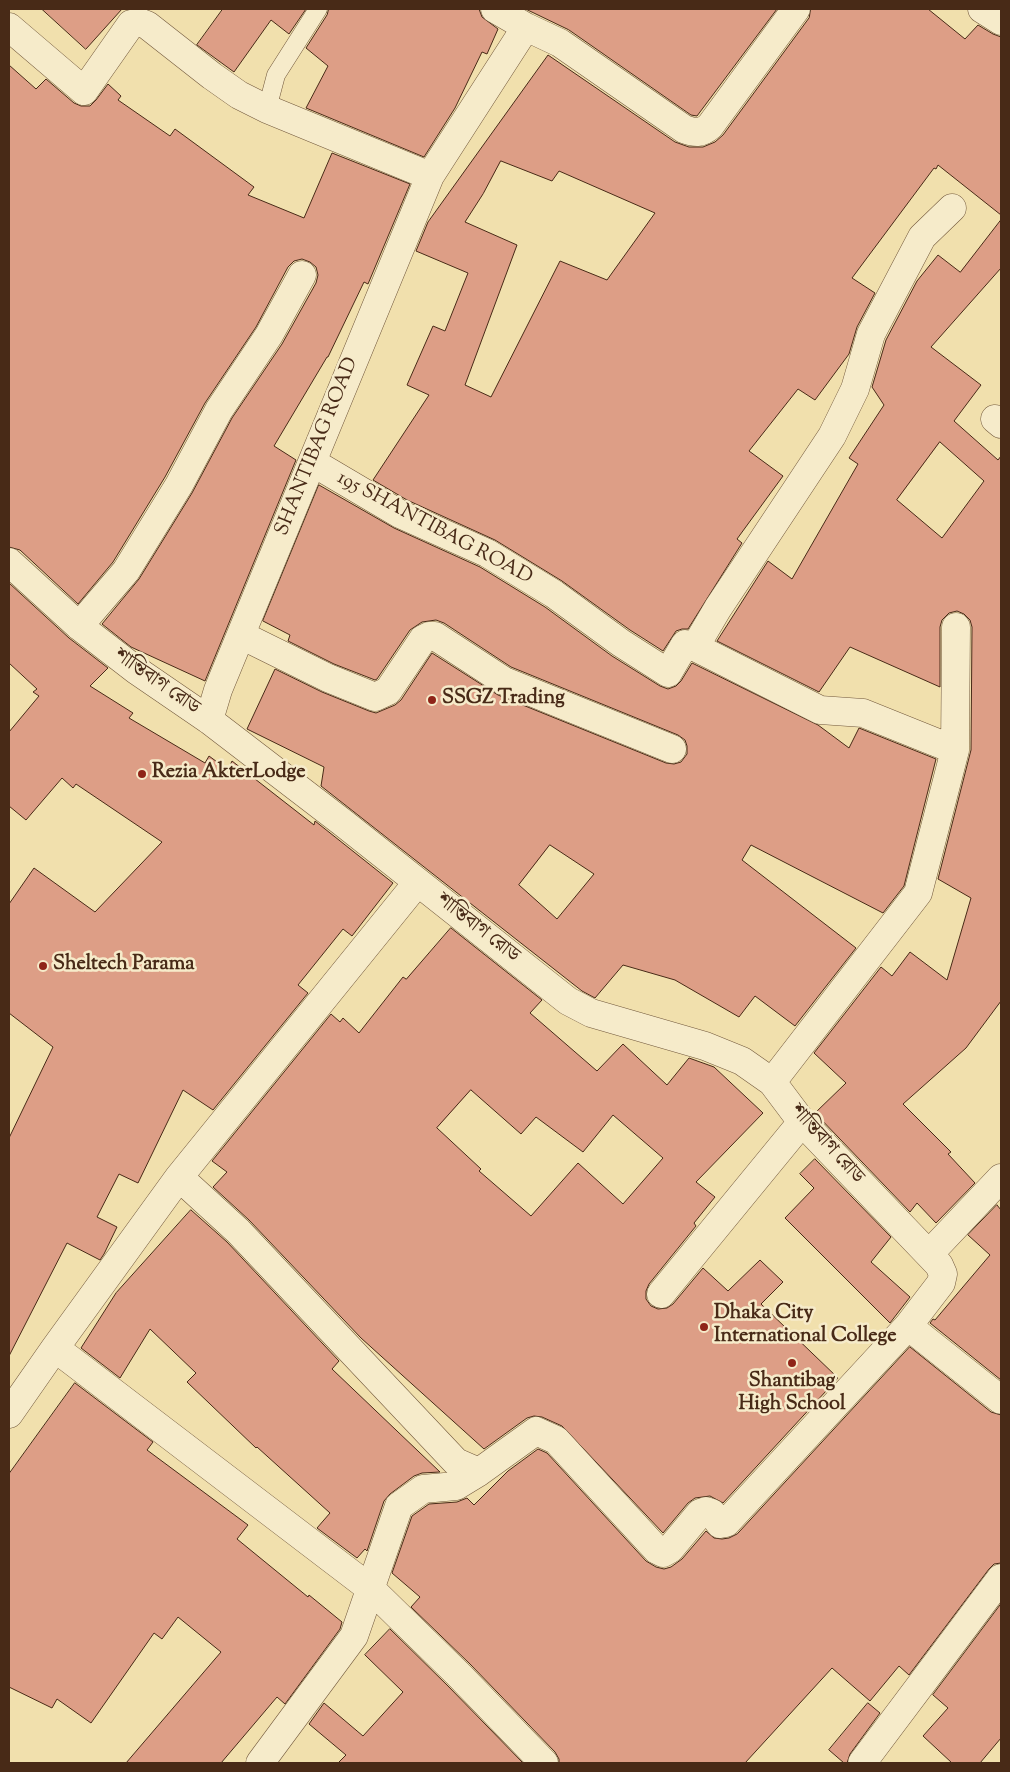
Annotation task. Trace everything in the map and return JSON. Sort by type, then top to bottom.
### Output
[{"type":"street","points":[[495,9],[526,27],[560,43],[684,129],[694,133],[703,132],[710,126],[796,9]]},
{"type":"street","points":[[982,9],[1001,21]]},
{"type":"street","points":[[9,27],[84,91],[131,24],[139,22],[147,25],[239,95],[267,109],[430,176]]},
{"type":"street","name":"SHANTIBAG ROAD","points":[[209,720],[218,690],[430,176],[526,27]]},
{"type":"street","points":[[952,208],[922,237],[871,334],[855,389],[832,436],[718,608],[695,647],[820,710],[863,713],[955,750]]},
{"type":"street","points":[[78,626],[126,571],[179,486],[219,410],[269,335],[302,275]]},
{"type":"street","name":"195 SHANTIBAG ROAD","points":[[312,462],[400,514],[488,553],[554,594],[620,643],[668,673],[685,644],[695,647]]},
{"type":"street","name":"শান্তিবাগ রোড","points":[[9,562],[78,626],[136,670],[209,720],[342,822],[568,1001],[591,1013],[705,1046],[742,1061],[772,1082],[802,1122],[936,1264]]},
{"type":"street","points":[[772,1082],[918,893],[955,750],[956,627]]},
{"type":"street","points":[[240,636],[328,678],[375,697],[388,691],[423,639],[435,636],[504,681],[672,749]]},
{"type":"street","points":[[9,1414],[178,1177],[417,883]]},
{"type":"street","points":[[661,1294],[802,1122]]},
{"type":"street","points":[[178,1177],[238,1231],[456,1462],[479,1472]]},
{"type":"street","points":[[260,1763],[354,1636],[399,1506],[423,1489],[456,1486],[536,1432],[556,1440],[656,1550],[663,1553],[670,1549],[700,1513],[706,1510],[712,1513],[720,1524],[726,1522],[908,1326],[941,1283],[936,1264],[1001,1178]]},
{"type":"street","points":[[908,1326],[1001,1400]]},
{"type":"street","points":[[55,1348],[370,1589],[459,1674],[544,1763]]},
{"type":"street","points":[[862,1763],[1001,1578]]},
{"type":"lane","points":[[267,109],[276,75],[318,9]]},
{"type":"building","points":[[42,9],[122,9],[86,49]]},
{"type":"building","points":[[223,9],[306,9],[289,34],[271,20],[234,72],[197,45]]},
{"type":"building","points":[[329,9],[479,9],[482,17],[498,29],[487,54],[482,52],[455,108],[424,157],[306,108],[328,66],[306,48]]},
{"type":"building","points":[[526,9],[777,9],[697,116],[691,115],[569,30]]},
{"type":"building","points":[[811,9],[928,9],[965,39],[978,25],[1001,37],[1001,215],[938,165],[936,169],[934,168],[852,278],[875,293],[857,327],[849,354],[815,400],[798,389],[749,451],[783,476],[737,539],[742,543],[688,629],[676,631],[663,651],[630,630],[562,581],[495,540],[407,500],[373,480],[429,395],[407,385],[433,326],[445,331],[468,273],[416,251],[428,222],[548,55],[675,142],[689,147],[703,147],[715,142],[723,135],[809,18]],"holes":[[[501,161],[552,181],[559,171],[655,213],[607,280],[560,261],[491,397],[465,385],[517,245],[465,222]]]},
{"type":"building","points":[[9,65],[36,89],[46,79],[74,103],[81,106],[90,106],[108,84],[121,96],[118,100],[170,136],[175,129],[254,187],[248,195],[304,218],[332,153],[410,184],[368,284],[364,282],[328,357],[274,446],[296,460],[205,681],[131,647],[102,624],[139,579],[192,493],[232,418],[282,344],[316,283],[318,275],[316,267],[302,259],[294,261],[288,267],[256,327],[205,403],[165,477],[113,562],[78,604],[20,550],[9,547]]},
{"type":"building","points":[[1001,220],[1001,268],[931,347],[981,385],[954,421],[998,460],[1001,456],[1001,1001],[966,1048],[903,1104],[951,1152],[948,1154],[975,1183],[936,1223],[917,1203],[910,1212],[815,1113],[846,1083],[814,1053],[881,967],[892,976],[910,952],[947,980],[971,898],[938,879],[971,750],[972,627],[970,620],[964,614],[957,611],[949,613],[942,620],[940,627],[940,687],[850,647],[819,692],[717,641],[768,561],[792,579],[858,464],[849,458],[884,405],[872,387],[886,340],[917,281],[938,255],[960,272]],"holes":[[[940,442],[984,481],[942,538],[897,500]]]},
{"type":"building","points":[[319,485],[394,528],[480,567],[545,607],[612,656],[660,686],[668,689],[676,686],[692,663],[818,725],[849,748],[859,728],[936,759],[904,886],[883,913],[751,845],[742,860],[856,948],[795,1026],[755,996],[739,1017],[675,980],[623,965],[595,998],[582,991],[321,786],[324,767],[247,729],[275,669],[322,692],[376,713],[395,705],[401,700],[432,653],[498,695],[666,763],[674,764],[681,762],[687,754],[685,740],[678,735],[511,667],[444,623],[436,620],[422,622],[410,630],[375,680],[334,664],[288,641],[290,635],[263,621]],"holes":[[[550,845],[594,874],[557,919],[519,885]]]},
{"type":"building","points":[[9,583],[69,638],[108,668],[90,686],[133,713],[129,718],[205,763],[209,756],[228,770],[232,761],[314,825],[315,821],[393,883],[352,936],[343,929],[298,985],[308,993],[213,1110],[183,1090],[138,1183],[119,1174],[97,1217],[117,1227],[104,1254],[100,1260],[67,1243],[9,1356],[9,1138],[53,1047],[9,1013],[9,904],[34,868],[95,912],[162,842],[76,784],[73,788],[62,778],[26,820],[9,806],[9,732],[39,696],[33,692],[37,689],[9,663]]},
{"type":"building","points":[[451,928],[542,1000],[530,1013],[597,1071],[623,1044],[667,1085],[689,1058],[714,1067],[763,1113],[696,1182],[715,1197],[694,1223],[696,1226],[649,1284],[646,1291],[646,1299],[651,1306],[658,1309],[667,1308],[673,1304],[703,1268],[728,1291],[760,1260],[783,1282],[761,1304],[838,1378],[723,1503],[710,1496],[695,1498],[688,1503],[663,1533],[562,1426],[542,1417],[534,1416],[527,1418],[484,1449],[361,1338],[249,1220],[213,1187],[227,1172],[212,1161],[331,1014],[340,1022],[343,1018],[359,1033],[403,977],[406,979]],"holes":[[[471,1090],[521,1134],[536,1117],[583,1152],[613,1115],[663,1158],[623,1204],[578,1163],[531,1216],[479,1171],[481,1169],[437,1128]]]},
{"type":"building","points":[[815,1159],[891,1237],[871,1262],[910,1297],[890,1323],[785,1218],[814,1188],[800,1174]]},
{"type":"building","points":[[997,1205],[1001,1210],[1001,1380],[930,1323],[933,1319],[935,1320],[990,1255],[968,1235]]},
{"type":"building","points":[[191,1210],[227,1242],[339,1361],[332,1369],[440,1472],[422,1473],[414,1476],[390,1494],[384,1501],[367,1551],[365,1549],[357,1558],[317,1528],[330,1513],[256,1448],[187,1382],[196,1373],[150,1329],[120,1378],[81,1348],[116,1293]]},
{"type":"building","points":[[910,1347],[991,1412],[1001,1415],[1001,1563],[994,1564],[989,1569],[909,1675],[899,1666],[870,1701],[832,1668],[745,1763],[559,1763],[555,1752],[470,1664],[411,1607],[420,1597],[392,1573],[412,1516],[429,1504],[457,1502],[467,1498],[474,1505],[508,1471],[538,1449],[547,1453],[646,1561],[664,1569],[671,1567],[682,1559],[706,1531],[714,1538],[722,1539],[737,1534]]},
{"type":"building","points":[[75,1383],[153,1442],[147,1450],[248,1525],[237,1539],[342,1622],[340,1629],[285,1704],[277,1697],[221,1763],[126,1763],[221,1652],[178,1617],[162,1639],[154,1633],[91,1723],[57,1699],[52,1708],[9,1687],[9,1474]]},
{"type":"building","points":[[1001,1604],[1001,1738],[980,1763],[952,1763],[923,1736],[948,1708],[933,1695]]},
{"type":"building","points":[[390,1629],[523,1763],[338,1763],[346,1755],[309,1724],[324,1703],[363,1736],[403,1692],[365,1655]]},
{"type":"building","points":[[868,1703],[880,1713],[850,1754],[847,1763],[844,1763],[829,1750]]},
{"type":"place","name":"SSGZ Trading","points":[[432,700]]},
{"type":"place","name":"Rezia AkterLodge","points":[[142,774]]},
{"type":"place","name":"Sheltech Parama","points":[[43,966]]},
{"type":"place","name":"Dhaka City International College","points":[[704,1327]]},
{"type":"place","name":"Shantibag High School","points":[[792,1363]]}]
